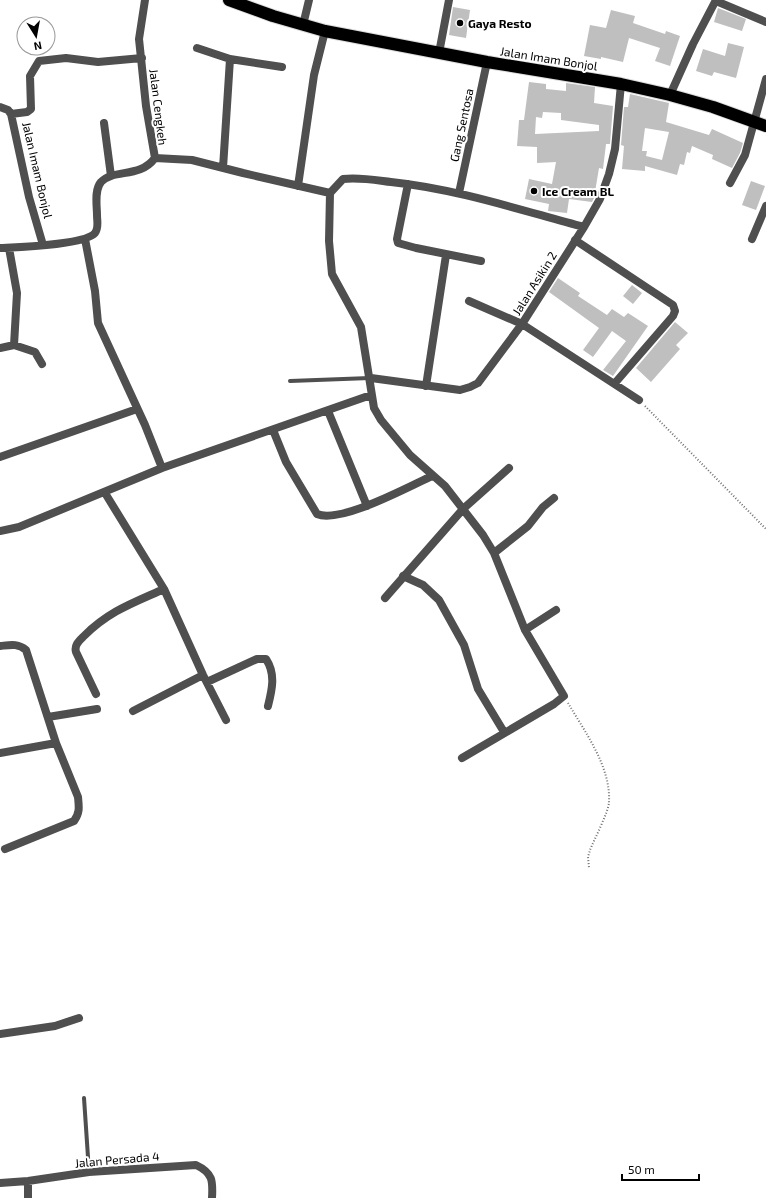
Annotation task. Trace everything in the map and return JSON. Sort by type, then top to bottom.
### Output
[{"type":"highway","name":"Jalan Imam Bonjol","points":[[229,0],[273,16],[325,31],[487,62],[621,84],[670,95],[713,107],[766,126]]},
{"type":"street","name":"Jalan Cengkeh","points":[[145,0],[140,39],[146,106],[155,158],[192,160],[330,193]]},
{"type":"street","points":[[303,25],[309,0]]},
{"type":"street","points":[[439,53],[449,0]]},
{"type":"street","points":[[670,95],[693,44],[716,1],[766,22]]},
{"type":"street","points":[[298,186],[314,75],[325,31]]},
{"type":"street","points":[[197,48],[230,59],[282,67]]},
{"type":"street","points":[[11,114],[28,112],[31,109],[30,76],[39,61],[66,58],[98,62],[142,58]]},
{"type":"street","points":[[223,168],[230,59]]},
{"type":"street","name":"Gang Sentosa","points":[[459,193],[487,62]]},
{"type":"street","points":[[730,183],[744,155],[766,80]]},
{"type":"street","name":"Jalan Asikin 2","points":[[371,378],[460,390],[470,388],[478,383],[522,324],[584,227],[600,199],[609,174],[615,150],[621,84]]},
{"type":"street","name":"Jalan Imam Bonjol","points":[[0,107],[8,110],[11,114],[29,197],[43,245]]},
{"type":"street","points":[[104,123],[111,176]]},
{"type":"street","points":[[0,248],[43,245],[85,239],[96,232],[98,226],[98,186],[102,181],[111,176],[145,168],[155,158]]},
{"type":"street","points":[[462,758],[554,704],[564,696],[525,630],[494,553],[483,535],[445,486],[410,455],[381,420],[374,408],[371,395],[371,378],[361,328],[332,274],[329,241],[330,193],[343,179],[357,178],[408,184],[459,193],[584,227]]},
{"type":"street","points":[[408,184],[397,238],[398,243],[446,255],[480,261]]},
{"type":"street","points":[[752,239],[766,206]]},
{"type":"street","points":[[85,239],[95,291],[98,323],[162,468]]},
{"type":"street","points":[[575,240],[673,304],[675,311],[673,316],[615,383]]},
{"type":"street","points":[[9,248],[17,293],[14,345]]},
{"type":"street","points":[[426,386],[446,255]]},
{"type":"street","points":[[469,301],[522,324],[639,400]]},
{"type":"street","points":[[0,348],[14,345],[36,352],[42,364]]},
{"type":"street","points":[[0,531],[18,527],[105,493],[162,468],[371,395]]},
{"type":"street","points":[[0,457],[137,409]]},
{"type":"street","points":[[328,411],[367,506]]},
{"type":"street","points":[[273,430],[286,462],[317,514],[324,517],[332,517],[367,506],[432,476]]},
{"type":"street","points":[[385,598],[463,509],[509,468]]},
{"type":"street","points":[[105,493],[164,589],[226,720]]},
{"type":"street","points":[[494,553],[528,526],[543,507],[554,498]]},
{"type":"street","points":[[404,576],[423,585],[438,600],[464,645],[478,689],[504,732]]},
{"type":"street","points":[[96,694],[76,652],[76,644],[98,623],[116,610],[164,589]]},
{"type":"street","points":[[525,630],[556,610]]},
{"type":"street","points":[[0,646],[15,644],[22,646],[26,650],[56,743],[78,797],[79,814],[74,821],[5,848]]},
{"type":"street","points":[[133,711],[205,678],[262,658],[266,659],[271,665],[273,686],[268,706]]},
{"type":"street","points":[[48,717],[98,709]]},
{"type":"street","points":[[0,753],[56,743]]},
{"type":"street","points":[[0,1034],[55,1026],[79,1018]]},
{"type":"street","name":"Jalan Persada 4","points":[[0,1183],[28,1181],[89,1172],[196,1165],[206,1170],[211,1177],[213,1185],[212,1198]]},
{"type":"street","points":[[28,1181],[28,1198]]},
{"type":"lane","points":[[290,381],[371,378]]},
{"type":"lane","points":[[84,1098],[89,1172]]},
{"type":"path","points":[[639,400],[766,529]]},
{"type":"path","points":[[564,696],[590,740],[605,773],[607,786],[609,803],[590,850],[588,857],[589,868]]},
{"type":"building","name":"Gaya Resto","points":[[453,7],[470,10],[466,38],[449,35]]},
{"type":"building","points":[[718,8],[746,19],[742,31],[714,22]]},
{"type":"building","points":[[611,10],[635,16],[633,23],[665,34],[666,31],[680,36],[670,66],[655,61],[660,48],[629,38],[623,62],[601,57],[601,59],[584,56],[590,25],[606,28]]},
{"type":"building","points":[[728,43],[744,47],[736,78],[714,72],[712,76],[696,71],[703,49],[725,56]]},
{"type":"building","points":[[529,82],[546,84],[546,89],[566,91],[566,83],[595,87],[594,103],[613,106],[610,144],[606,144],[603,169],[599,168],[592,202],[569,199],[567,213],[548,211],[549,204],[525,199],[529,179],[552,184],[556,162],[537,163],[537,147],[517,146],[519,120],[524,120]],"holes":[[[543,112],[561,113],[561,120],[599,125],[599,131],[535,134],[536,117],[542,118]]]},
{"type":"building","points":[[630,94],[669,103],[666,122],[709,135],[712,129],[743,143],[740,153],[732,168],[712,159],[713,155],[692,146],[690,153],[687,152],[684,165],[680,164],[677,175],[645,166],[645,171],[622,169],[624,146],[621,145],[624,107],[628,107]],"holes":[[[645,128],[669,132],[662,160],[646,156],[647,151],[642,151]]]},
{"type":"building","points":[[751,181],[765,186],[756,210],[742,205]]},
{"type":"building","points":[[558,278],[580,293],[578,296],[607,315],[612,309],[624,317],[628,313],[648,326],[613,376],[603,370],[626,341],[612,331],[593,357],[583,350],[599,328],[549,292]]},
{"type":"building","points":[[632,285],[642,293],[633,304],[623,296]]},
{"type":"building","points":[[675,322],[688,333],[676,345],[680,349],[651,382],[636,368]]},
{"type":"place","name":"Gaya Resto","points":[[460,23]]},
{"type":"place","name":"Ice Cream BL","points":[[534,191]]}]
